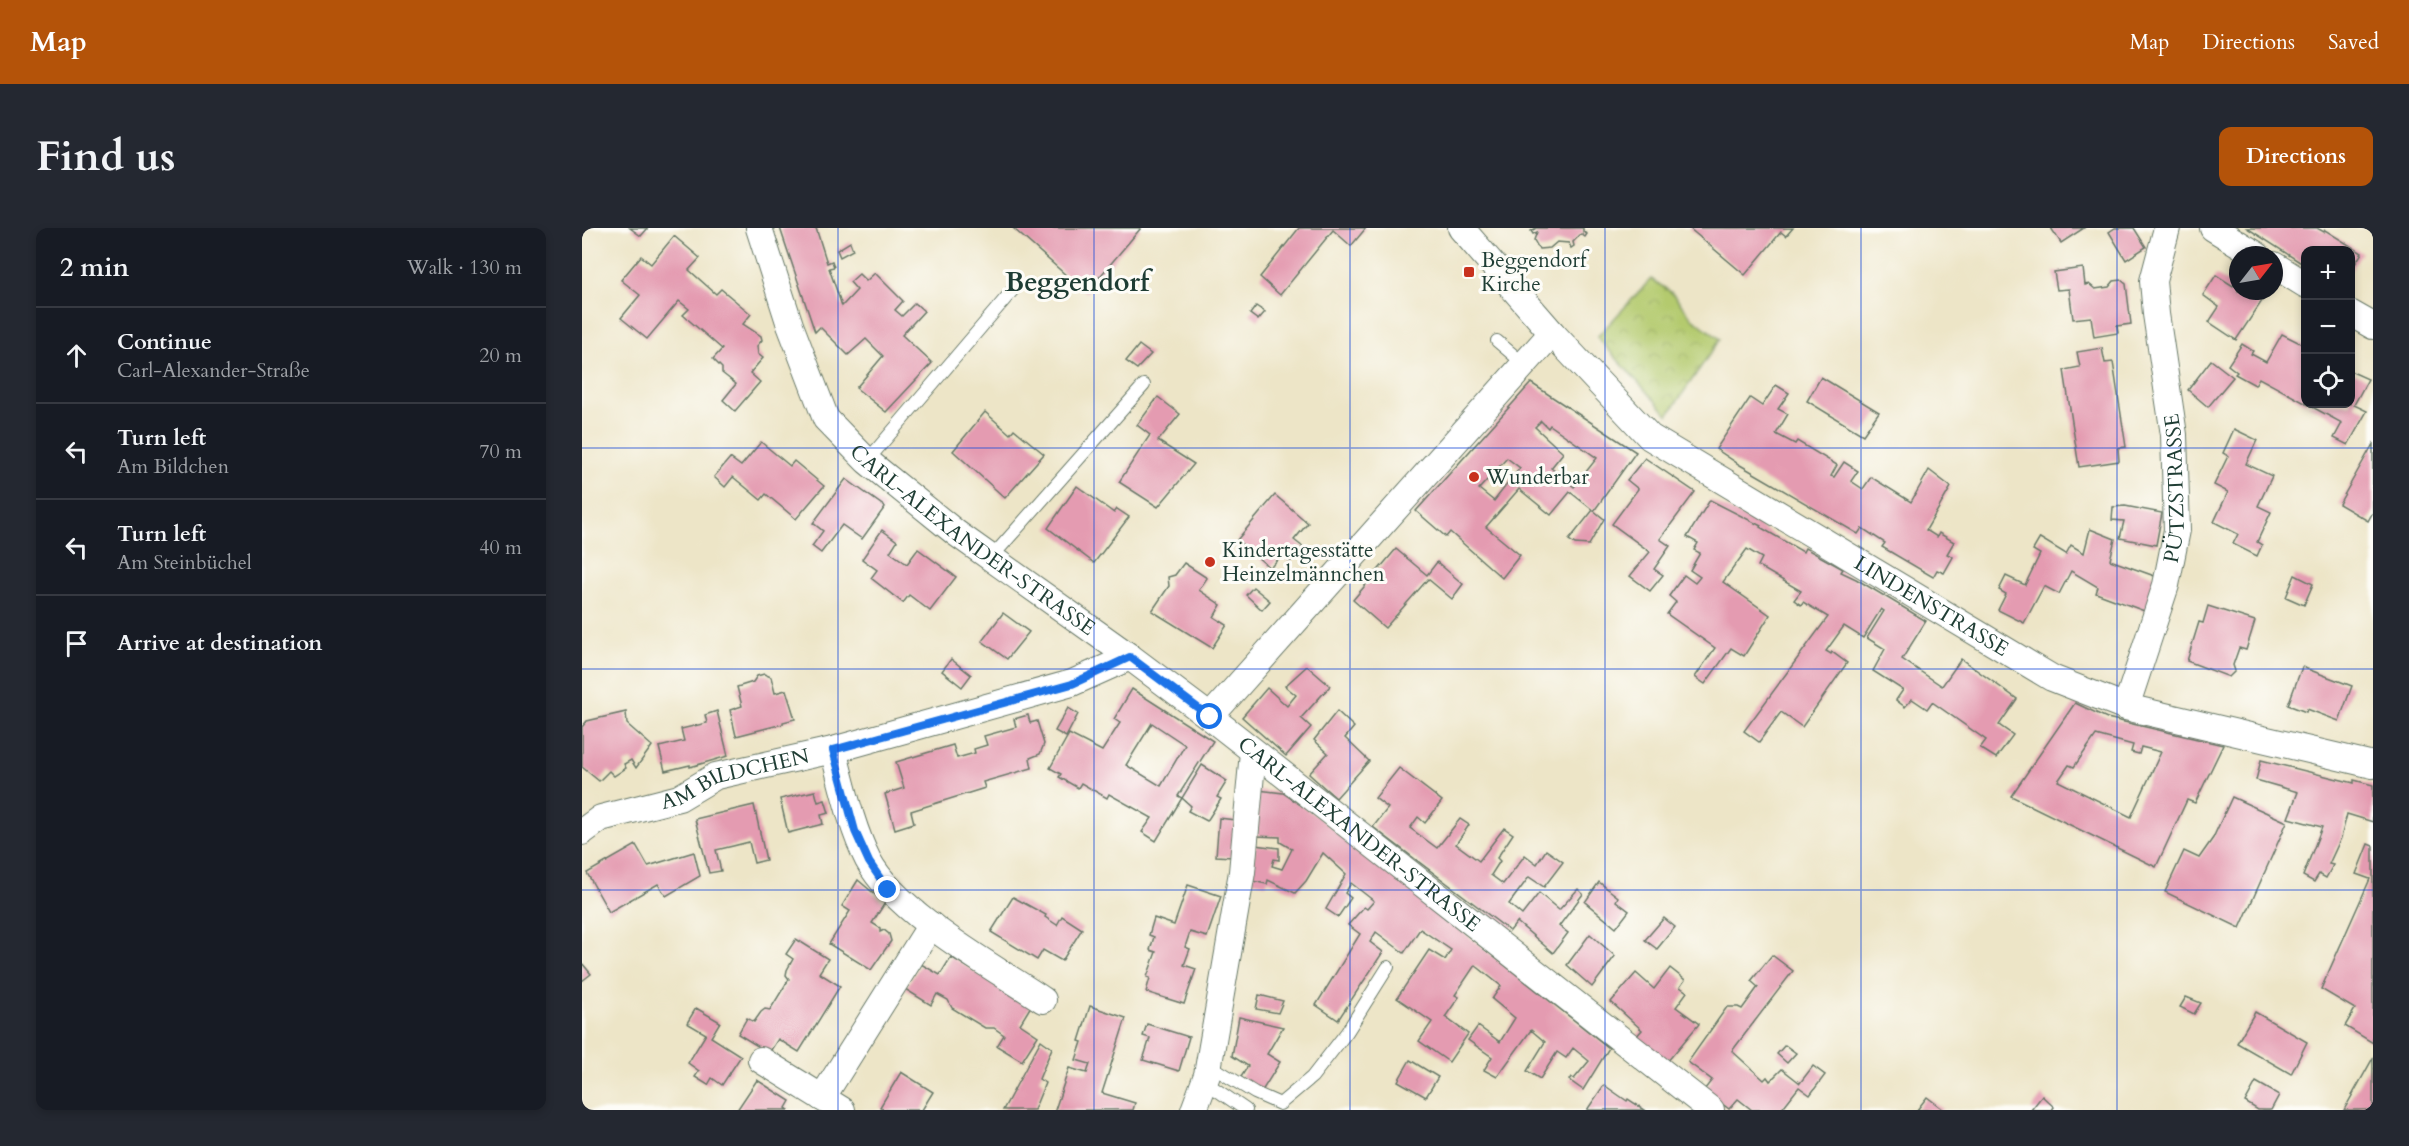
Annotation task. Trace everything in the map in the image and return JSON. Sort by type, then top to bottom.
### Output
[{"type":"street","name":"CARL-ALEXANDER-STRASSE","points":[[759,228],[790,325],[826,419],[867,461],[956,533],[1210,717],[1711,1110]]},
{"type":"street","name":"LINDENSTRASSE","points":[[1461,228],[1552,333],[1650,437],[2052,678],[2126,707],[2373,765]]},
{"type":"street","name":"PÜTZSTRASSE","points":[[2126,707],[2166,585],[2177,530],[2174,435],[2153,281],[2167,228]]},
{"type":"street","points":[[2213,228],[2242,246]]},
{"type":"street","points":[[2283,271],[2301,282]]},
{"type":"street","points":[[2355,316],[2373,326]]},
{"type":"street","points":[[1210,717],[1552,333]]},
{"type":"street","name":"AM BILDCHEN","points":[[582,832],[601,818],[678,798],[716,776],[833,750],[1072,684],[1130,657]]},
{"type":"street","points":[[833,750],[855,831],[869,862],[888,890],[931,925],[1043,1000]]},
{"type":"street","points":[[1194,1110],[1207,1073],[1242,872],[1253,752]]},
{"type":"street","points":[[761,1060],[832,1104],[931,925]]},
{"type":"lane","points":[[867,461],[1017,285]]},
{"type":"lane","points":[[1497,341],[1524,364]]},
{"type":"lane","points":[[991,558],[1144,385]]},
{"type":"lane","points":[[1207,1073],[1280,1104],[1312,1077],[1347,1032],[1388,967]]},
{"type":"lane","points":[[1207,1073],[1246,1110]]},
{"type":"green space","points":[[1651,279],[1671,292],[1692,318],[1720,339],[1668,415],[1597,337]]},
{"type":"building","points":[[630,228],[648,228],[641,236]]},
{"type":"building","points":[[780,228],[816,228],[827,263],[832,261],[834,267],[829,268],[842,306],[857,290],[850,282],[859,274],[866,281],[875,273],[903,301],[895,310],[902,316],[915,303],[924,311],[902,335],[932,363],[886,412],[856,388],[883,356],[866,339],[848,355],[820,327],[815,332]]},
{"type":"building","points":[[1013,228],[1141,228],[1086,293]]},
{"type":"building","points":[[1299,228],[1366,228],[1351,246],[1333,230],[1280,295],[1260,277]]},
{"type":"building","points":[[1536,228],[1583,228],[1583,232],[1587,234],[1585,237],[1581,234],[1573,242],[1574,246],[1571,248],[1569,243],[1557,242],[1550,248],[1539,249],[1534,240],[1537,232],[1533,234],[1531,231]]},
{"type":"building","points":[[1689,228],[1793,228],[1786,236],[1781,232],[1745,275]]},
{"type":"building","points":[[2051,228],[2084,228],[2061,243]]},
{"type":"building","points":[[2115,228],[2134,228],[2146,247],[2126,260],[2109,232]]},
{"type":"building","points":[[2247,228],[2317,228],[2324,232],[2325,230],[2351,246],[2301,246],[2301,263],[2283,251],[2283,246],[2275,246]]},
{"type":"building","points":[[674,236],[700,258],[689,270],[716,294],[721,289],[751,314],[743,324],[761,336],[762,340],[757,346],[758,354],[763,358],[750,373],[760,382],[735,411],[723,400],[736,384],[722,373],[722,368],[713,359],[722,349],[683,315],[689,309],[679,301],[647,339],[621,318],[640,295],[621,280],[641,256],[651,264]]},
{"type":"building","points":[[850,242],[853,250],[840,257],[837,250]]},
{"type":"building","points":[[2355,249],[2362,253],[2355,264]]},
{"type":"building","points":[[2083,268],[2085,285],[2089,284],[2095,289],[2109,287],[2114,281],[2121,280],[2126,284],[2131,324],[2117,326],[2118,333],[2094,337],[2091,317],[2073,319],[2069,289],[2057,290],[2054,272]]},
{"type":"building","points":[[2216,275],[2229,283],[2229,300],[2263,300],[2236,340],[2209,322],[2219,307],[2203,295]]},
{"type":"building","points":[[1256,306],[1265,312],[1258,320],[1250,314]]},
{"type":"building","points":[[2282,334],[2301,344],[2301,400],[2259,378],[2255,385],[2235,374],[2237,372],[2228,365],[2242,344],[2253,351],[2251,354],[2266,362]]},
{"type":"building","points":[[1139,345],[1151,354],[1137,369],[1126,361]]},
{"type":"building","points":[[2102,348],[2105,363],[2113,362],[2126,447],[2118,448],[2119,461],[2079,467],[2064,370],[2080,367],[2077,352]]},
{"type":"building","points":[[2211,360],[2233,377],[2208,407],[2188,390]]},
{"type":"building","points":[[2355,373],[2368,379],[2355,403]]},
{"type":"building","points":[[1821,377],[1879,412],[1863,435],[1807,401]]},
{"type":"building","points":[[1531,383],[1636,452],[1594,511],[1570,492],[1551,515],[1519,489],[1486,527],[1520,555],[1502,578],[1450,532],[1446,537],[1416,511]],"holes":[[[1541,421],[1548,428],[1550,425],[1597,458],[1574,487],[1551,468],[1563,453],[1535,427]],[[1507,458],[1520,468],[1494,501],[1479,489]]]},
{"type":"building","points":[[1776,385],[1789,393],[1778,409],[1788,414],[1776,434],[1795,444],[1797,441],[1837,465],[1831,476],[1834,477],[1844,462],[1858,471],[1851,481],[1863,489],[1871,477],[1911,502],[1929,470],[1951,487],[1926,530],[1937,537],[1939,533],[1954,542],[1947,554],[1953,557],[1944,573],[1937,570],[1933,577],[1882,547],[1885,543],[1862,528],[1858,534],[1716,449],[1750,398],[1762,406]]},
{"type":"building","points":[[1158,397],[1180,414],[1158,441],[1194,464],[1158,507],[1119,482],[1150,435],[1137,425]]},
{"type":"building","points":[[2355,405],[2367,411],[2348,445],[2334,438],[2342,423],[2314,408],[2355,408]]},
{"type":"building","points":[[985,412],[1010,434],[1014,429],[1044,454],[1005,498],[953,451]]},
{"type":"building","points":[[2234,429],[2257,440],[2246,464],[2272,476],[2258,506],[2271,512],[2257,542],[2262,545],[2257,556],[2233,544],[2238,534],[2214,522],[2228,492],[2214,485],[2228,456],[2223,453]]},
{"type":"building","points":[[761,442],[790,466],[794,461],[824,486],[796,519],[766,494],[761,500],[733,477],[725,487],[714,477],[730,458],[741,466]]},
{"type":"building","points":[[2373,444],[2373,512],[2368,521],[2339,504]]},
{"type":"building","points":[[1645,458],[1695,492],[1660,539],[1670,546],[1654,569],[1663,575],[1650,591],[1630,576],[1650,552],[1612,524],[1638,489],[1627,480]]},
{"type":"building","points":[[846,479],[885,507],[862,539],[842,525],[821,553],[812,546],[823,531],[813,523]]},
{"type":"building","points":[[1077,486],[1114,513],[1117,509],[1129,517],[1094,563],[1048,528]]},
{"type":"building","points":[[1275,495],[1308,523],[1294,540],[1303,547],[1290,562],[1282,555],[1270,568],[1237,540]]},
{"type":"building","points":[[1710,500],[1761,526],[1803,552],[1805,548],[1843,569],[1841,572],[1926,621],[1902,659],[1942,686],[1961,659],[2017,699],[1999,725],[2013,735],[1996,758],[1980,748],[1986,740],[1932,702],[1927,709],[1912,699],[1905,707],[1896,700],[1903,690],[1873,671],[1885,649],[1867,638],[1884,611],[1881,609],[1863,638],[1844,626],[1826,651],[1831,654],[1832,652],[1847,663],[1802,727],[1781,712],[1759,742],[1744,731],[1828,617],[1803,602],[1801,605],[1794,600],[1801,591],[1758,566],[1762,558],[1747,549],[1723,582],[1770,615],[1744,656],[1731,648],[1705,684],[1695,677],[1715,648],[1667,614],[1676,602],[1669,596],[1684,575],[1695,583],[1700,577],[1690,570],[1700,553],[1694,550],[1698,543],[1687,537]]},
{"type":"building","points":[[2125,506],[2162,513],[2156,545],[2120,538],[2124,521],[2112,520],[2113,507]]},
{"type":"building","points":[[1593,510],[1604,519],[1589,545],[1575,544],[1569,540]]},
{"type":"building","points":[[2090,529],[2115,539],[2110,560],[2160,578],[2147,612],[2096,593],[2098,587],[2071,571],[2059,594],[2044,586],[2024,623],[1998,610],[2006,594],[1999,590],[2006,576],[2025,585],[2040,554],[2033,550],[2040,538],[2066,554],[2071,545],[2084,553]]},
{"type":"building","points":[[882,530],[897,541],[890,552],[907,564],[918,549],[956,577],[930,611],[909,595],[903,603],[871,578],[877,570],[862,559]]},
{"type":"building","points":[[1396,549],[1427,575],[1437,562],[1463,584],[1452,599],[1428,579],[1385,628],[1353,600]]},
{"type":"building","points":[[1184,563],[1207,578],[1199,590],[1221,605],[1214,617],[1227,625],[1212,648],[1152,611],[1169,586],[1168,577],[1175,575]]},
{"type":"building","points":[[2295,575],[2313,584],[2304,605],[2286,597]]},
{"type":"building","points":[[1253,587],[1270,601],[1262,610],[1246,595]]},
{"type":"building","points":[[2208,606],[2255,621],[2246,650],[2239,648],[2233,665],[2235,671],[2229,677],[2187,661],[2199,622],[2203,623]]},
{"type":"building","points":[[1003,613],[1029,632],[1007,659],[982,641]]},
{"type":"building","points":[[951,659],[971,675],[962,687],[942,671]]},
{"type":"building","points":[[1307,666],[1330,686],[1301,718],[1311,727],[1286,756],[1242,717],[1267,688],[1287,706],[1296,695],[1285,686]]},
{"type":"building","points":[[2302,667],[2352,686],[2339,721],[2307,709],[2306,712],[2288,705]]},
{"type":"building","points":[[764,674],[771,677],[775,693],[786,690],[795,719],[736,736],[730,710],[742,706],[737,687],[753,682],[757,676]]},
{"type":"building","points":[[1132,689],[1213,741],[1178,796],[1182,798],[1156,841],[1142,832],[1152,818],[1109,794],[1107,798],[1081,783],[1078,788],[1059,777],[1061,774],[1050,768],[1069,734],[1102,751],[1120,723],[1114,719]],"holes":[[[1152,723],[1185,745],[1161,786],[1126,765]]]},
{"type":"building","points":[[2075,703],[2107,718],[2223,745],[2195,803],[2187,800],[2156,867],[2011,796]],"holes":[[[2096,735],[2133,745],[2131,752],[2139,754],[2141,747],[2161,752],[2131,817],[2058,781],[2069,765],[2074,767]]]},
{"type":"building","points":[[1068,708],[1078,714],[1066,737],[1055,731]]},
{"type":"building","points":[[717,711],[728,756],[690,767],[690,765],[665,771],[659,747],[684,741],[681,729],[707,723],[705,715]]},
{"type":"building","points":[[1337,711],[1354,727],[1345,738],[1369,761],[1336,798],[1309,774],[1328,753],[1314,740]]},
{"type":"building","points":[[626,712],[627,724],[652,746],[636,768],[631,760],[624,764],[626,768],[614,776],[609,771],[599,781],[582,767],[582,727],[587,721]]},
{"type":"building","points":[[1028,715],[1030,723],[1037,721],[1044,744],[1040,754],[1030,758],[1032,768],[983,782],[985,788],[911,811],[914,823],[895,829],[885,794],[904,788],[896,762],[953,745],[957,758],[975,753],[974,749],[987,745],[984,736],[1016,727],[1014,719]]},
{"type":"building","points":[[2261,760],[2354,783],[2354,780],[2373,785],[2373,822],[2347,814],[2341,838],[2329,864],[2333,865],[2326,878],[2319,874],[2314,882],[2303,876],[2322,827],[2288,818],[2298,792],[2256,780]]},
{"type":"building","points":[[1202,765],[1227,781],[1217,797],[1221,799],[1207,821],[1188,811],[1191,806],[1182,798]]},
{"type":"building","points":[[1399,768],[1442,801],[1425,823],[1418,817],[1410,828],[1437,848],[1460,819],[1469,825],[1456,844],[1479,861],[1504,828],[1513,834],[1497,858],[1500,861],[1491,875],[1503,884],[1525,855],[1537,864],[1546,850],[1563,862],[1544,887],[1529,877],[1509,904],[1522,915],[1539,893],[1559,910],[1578,889],[1583,894],[1559,926],[1568,933],[1553,953],[1517,922],[1510,931],[1373,827],[1388,808],[1375,798]]},
{"type":"building","points":[[1258,790],[1283,793],[1318,817],[1609,1048],[1583,1090],[1569,1080],[1571,1077],[1574,1079],[1589,1061],[1573,1048],[1566,1058],[1557,1052],[1540,1079],[1527,1071],[1545,1042],[1531,1030],[1497,1077],[1484,1070],[1492,1057],[1468,1040],[1478,1026],[1500,1042],[1515,1018],[1492,999],[1501,986],[1475,965],[1455,995],[1459,997],[1445,1017],[1468,1034],[1449,1062],[1419,1041],[1432,1022],[1397,998],[1429,950],[1445,960],[1451,950],[1420,929],[1404,953],[1376,932],[1370,942],[1383,952],[1338,1020],[1316,1005],[1360,934],[1348,925],[1364,907],[1367,909],[1374,901],[1351,883],[1345,893],[1351,898],[1338,917],[1326,909],[1346,874],[1323,853],[1306,881],[1295,893],[1268,880],[1267,884],[1252,881],[1255,845],[1279,848],[1279,860],[1274,859],[1272,866],[1282,869],[1292,849],[1280,842],[1280,837],[1257,836]]},
{"type":"building","points":[[815,791],[818,802],[825,800],[829,813],[821,815],[823,824],[788,833],[780,799]]},
{"type":"building","points":[[2232,797],[2287,822],[2240,928],[2165,892],[2184,851],[2199,858],[2213,838]]},
{"type":"building","points":[[754,805],[766,860],[754,863],[749,842],[716,850],[721,871],[709,873],[695,819]]},
{"type":"building","points":[[1219,818],[1235,820],[1232,857],[1216,856]]},
{"type":"building","points":[[2368,844],[2373,846],[2373,1043],[2345,1026],[2355,1009],[2321,989],[2370,879],[2356,874]]},
{"type":"building","points":[[636,845],[648,866],[694,852],[700,876],[666,896],[658,884],[609,912],[587,873]]},
{"type":"building","points":[[858,880],[885,903],[872,923],[880,928],[880,932],[884,930],[889,934],[891,941],[871,970],[829,944],[850,911],[842,906]]},
{"type":"building","points":[[1599,882],[1618,897],[1616,901],[1629,911],[1616,928],[1585,902]]},
{"type":"building","points":[[1188,885],[1221,896],[1207,937],[1190,932],[1185,947],[1190,949],[1184,965],[1196,969],[1184,1004],[1146,992],[1150,978],[1147,977],[1156,952],[1150,950],[1154,937],[1149,935],[1154,918],[1174,925]]},
{"type":"building","points":[[1013,897],[1046,915],[1045,917],[1057,925],[1062,916],[1082,929],[1062,961],[1043,950],[1037,960],[991,932]]},
{"type":"building","points":[[1664,918],[1675,927],[1657,949],[1645,940]]},
{"type":"building","points":[[1590,934],[1615,956],[1592,987],[1567,965]]},
{"type":"building","points":[[796,939],[828,959],[819,973],[840,986],[799,1052],[778,1039],[769,1053],[738,1034],[747,1018],[754,1022],[765,1009],[770,1010],[789,979],[786,975],[787,970],[793,959],[786,954]]},
{"type":"building","points":[[1772,955],[1793,971],[1732,1051],[1764,1080],[1767,1077],[1770,1081],[1782,1069],[1800,1083],[1813,1066],[1825,1075],[1810,1095],[1799,1087],[1781,1110],[1752,1110],[1738,1099],[1729,1109],[1704,1090],[1712,1080],[1688,1062],[1727,1007],[1742,1009],[1758,987],[1751,981]]},
{"type":"building","points":[[951,957],[1031,1006],[1020,1024],[1038,1036],[1022,1061],[997,1046],[1004,1035],[994,1028],[985,1028],[952,1008],[948,1000],[937,994],[931,1005],[905,989],[921,964],[940,975]]},
{"type":"building","points":[[582,963],[591,974],[582,981]]},
{"type":"building","points":[[1670,968],[1685,980],[1680,987],[1687,992],[1676,1007],[1699,1024],[1667,1062],[1635,1038],[1642,1030],[1611,1002],[1636,973],[1654,989]]},
{"type":"building","points":[[1259,995],[1283,1001],[1278,1013],[1256,1009]]},
{"type":"building","points":[[2186,997],[2201,1003],[2194,1014],[2180,1007]]},
{"type":"building","points":[[1090,1006],[1126,1018],[1102,1093],[1135,1103],[1133,1110],[1055,1110],[1069,1068],[1087,1073],[1090,1064],[1076,1060],[1082,1042],[1079,1041]]},
{"type":"building","points":[[696,1008],[720,1022],[711,1037],[741,1056],[722,1085],[712,1078],[708,1085],[695,1077],[699,1071],[688,1063],[706,1034],[687,1023]]},
{"type":"building","points":[[2255,1012],[2307,1042],[2291,1074],[2237,1043]]},
{"type":"building","points":[[1239,1017],[1283,1027],[1267,1054],[1280,1062],[1262,1091],[1241,1077],[1248,1066],[1232,1056]]},
{"type":"building","points":[[1147,1024],[1189,1037],[1179,1071],[1143,1060],[1150,1038],[1143,1036]]},
{"type":"building","points":[[1041,1040],[1052,1048],[1039,1079],[1045,1083],[1034,1110],[1003,1110]]},
{"type":"building","points":[[1785,1045],[1796,1053],[1787,1063],[1777,1054]]},
{"type":"building","points":[[2373,1058],[2373,1110],[2344,1110]]},
{"type":"building","points":[[1410,1060],[1438,1077],[1426,1097],[1398,1081]]},
{"type":"building","points":[[901,1072],[933,1092],[922,1110],[885,1110],[880,1107]]},
{"type":"building","points":[[757,1080],[790,1101],[786,1108],[789,1110],[737,1110]]},
{"type":"building","points":[[2256,1082],[2279,1095],[2271,1110],[2258,1110],[2245,1102]]},
{"type":"building","points":[[1604,1085],[1627,1101],[1628,1099],[1645,1110],[1587,1110]]},
{"type":"building","points":[[2042,1096],[2054,1107],[2052,1110],[2031,1110]]},
{"type":"building","points":[[1927,1097],[1944,1110],[1917,1110]]},
{"type":"place","name":"Beggendorf Kirche","points":[[1469,272]]},
{"type":"place","name":"Wunderbar","points":[[1474,477]]},
{"type":"place","name":"Kindertagesstätte Heinzelmännchen","points":[[1210,562]]},
{"type":"district","name":"Beggendorf","points":[[1077,282]]},
{"type":"route","points":[[888,890],[869,862],[855,831],[833,750],[1072,684],[1130,657],[1210,717]]}]
